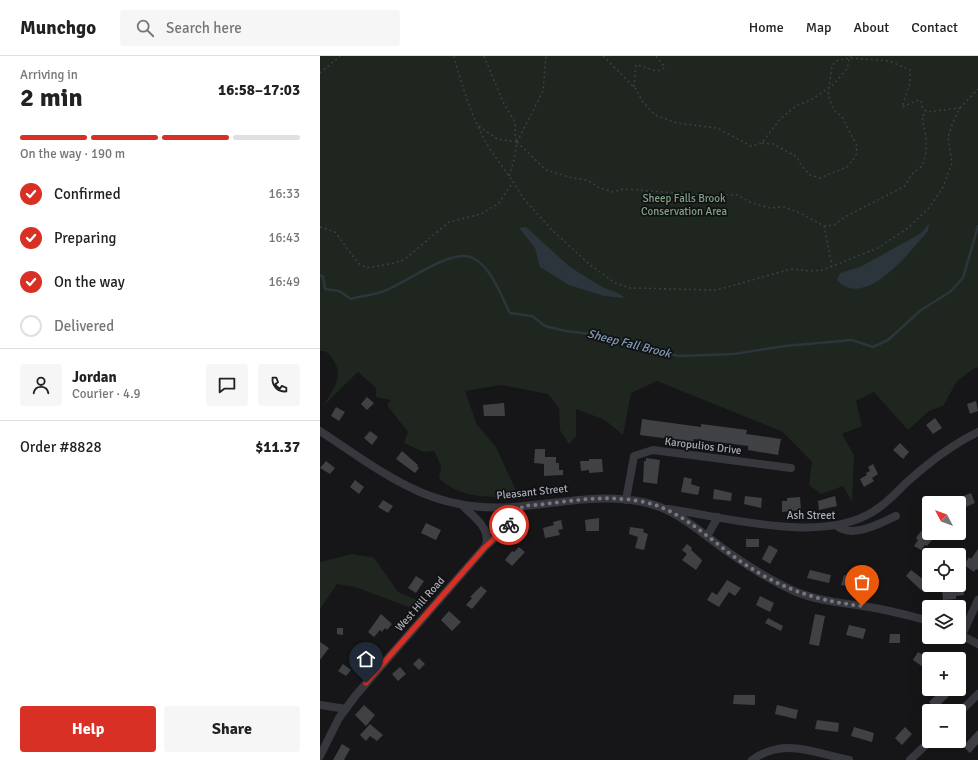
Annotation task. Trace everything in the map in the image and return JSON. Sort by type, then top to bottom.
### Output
[{"type":"street","name":"Pleasant Street","points":[[320,431],[370,465],[417,492],[463,506],[490,508],[523,506],[589,498],[644,502],[662,508],[707,536],[730,554],[793,591],[837,603],[873,607],[922,619]]},
{"type":"street","name":"Ash Street","points":[[662,508],[778,525],[802,527],[842,526],[874,512],[937,456],[978,432]]},
{"type":"street","name":"Karopulios Drive","points":[[626,500],[634,456],[653,450],[791,468]]},
{"type":"street","points":[[463,506],[485,530],[487,542],[485,547]]},
{"type":"street","name":"West Hill Road","points":[[320,756],[346,709],[356,695],[485,547],[512,522],[523,506]]},
{"type":"street","points":[[837,526],[848,531],[859,530],[896,516]]},
{"type":"street","points":[[707,536],[718,517]]},
{"type":"street","points":[[966,624],[978,600]]},
{"type":"street","points":[[966,637],[978,644]]},
{"type":"street","points":[[966,706],[978,694]]},
{"type":"street","points":[[320,705],[346,709]]},
{"type":"street","points":[[752,760],[761,754],[785,747],[795,747],[849,760]]},
{"type":"street","points":[[910,760],[923,748]]},
{"type":"path","points":[[320,73],[340,56]]},
{"type":"path","points":[[454,56],[460,80],[488,146],[524,199],[553,231],[589,264],[615,283],[630,288],[717,290],[776,272],[791,269],[810,271],[823,270],[878,248],[908,228],[930,207],[943,187],[952,163],[948,137],[953,122],[960,108],[978,89]]},
{"type":"path","points":[[484,56],[503,102],[515,122],[517,142],[546,170],[572,178],[587,180],[600,188],[613,192],[623,189],[737,195],[752,203],[770,208],[784,207],[800,213],[824,226],[834,225],[843,218],[905,186],[911,175],[922,166],[926,154],[926,138],[922,116],[927,112],[960,108]]},
{"type":"path","points":[[509,176],[514,160],[517,142],[542,91],[546,56]]},
{"type":"path","points":[[603,56],[634,87],[642,101],[655,115],[678,123],[717,128],[751,146],[762,143],[772,144],[797,157],[810,175],[820,178],[847,167],[856,156],[857,146],[842,116],[834,110],[828,88],[832,66],[836,61],[850,57],[889,61],[910,70],[910,83],[902,107],[918,100],[921,101],[922,107],[927,112]]},
{"type":"path","points":[[634,87],[636,65],[644,66],[655,71],[662,70],[665,67],[656,56]]},
{"type":"path","points":[[762,143],[780,119],[796,106],[811,100],[828,88],[847,69],[850,57]]},
{"type":"path","points":[[479,126],[497,139],[517,142]]},
{"type":"path","points":[[320,227],[335,232],[350,255],[358,263],[367,268],[395,263],[405,259],[449,222],[481,214],[499,203],[513,182]]},
{"type":"path","points":[[824,226],[832,266]]},
{"type":"green space","name":"Sheep Falls Brook Conservation Area","points":[[320,56],[978,56],[978,368],[976,367],[957,381],[943,406],[929,411],[908,430],[874,392],[856,401],[862,426],[842,434],[854,455],[852,502],[843,486],[821,494],[809,485],[812,462],[783,432],[657,381],[631,393],[623,435],[605,420],[576,409],[576,436],[569,444],[560,430],[559,408],[548,394],[501,385],[465,391],[477,425],[496,447],[518,495],[486,497],[476,496],[456,490],[439,478],[441,466],[434,451],[424,452],[404,443],[408,432],[387,405],[391,400],[376,397],[376,388],[358,372],[323,406],[335,385],[338,378],[338,372],[332,358],[325,351],[320,351]]},
{"type":"green space","points":[[352,554],[374,558],[398,592],[426,604],[420,611],[355,587],[337,584],[320,609],[320,562]]},
{"type":"shaded area","points":[[929,224],[928,231],[911,251],[887,274],[874,283],[861,288],[849,288],[837,280],[840,273],[860,267],[920,234]]},
{"type":"shaded area","points":[[526,227],[570,267],[602,287],[620,294],[624,298],[604,296],[569,285],[540,267],[535,248],[519,228]]},
{"type":"building","points":[[367,397],[374,403],[367,410],[361,404]]},
{"type":"building","points":[[976,401],[978,411],[970,414],[967,404]]},
{"type":"building","points":[[504,403],[505,416],[484,416],[483,405]]},
{"type":"building","points":[[336,407],[345,412],[339,421],[331,416]]},
{"type":"building","points":[[935,418],[942,428],[933,434],[926,425]]},
{"type":"building","points":[[642,419],[701,427],[701,424],[747,430],[746,434],[781,439],[778,455],[748,450],[748,446],[694,439],[693,442],[640,435]]},
{"type":"building","points":[[370,431],[378,437],[372,445],[364,438]]},
{"type":"building","points":[[900,443],[909,452],[903,459],[893,450]]},
{"type":"building","points":[[535,449],[545,449],[545,457],[556,457],[556,463],[559,463],[559,470],[563,470],[563,475],[544,476],[544,464],[534,463]]},
{"type":"building","points":[[402,451],[418,465],[417,466],[419,468],[415,473],[396,459]]},
{"type":"building","points":[[646,458],[660,460],[657,484],[643,482],[644,461],[646,461]]},
{"type":"building","points":[[589,459],[602,459],[603,472],[589,473],[589,470],[581,471],[580,461],[589,461]]},
{"type":"building","points":[[326,461],[335,468],[330,474],[320,468]]},
{"type":"building","points":[[873,464],[878,474],[872,478],[874,481],[864,487],[860,479],[867,475],[866,473],[870,471],[868,467]]},
{"type":"building","points":[[684,477],[692,479],[691,484],[700,487],[698,495],[681,492]]},
{"type":"building","points":[[355,480],[364,487],[359,494],[350,487]]},
{"type":"building","points":[[714,489],[732,493],[731,501],[713,499]]},
{"type":"building","points":[[971,493],[975,503],[966,507],[966,496],[964,496]]},
{"type":"building","points":[[745,496],[762,498],[761,508],[744,504]]},
{"type":"building","points":[[835,496],[837,506],[819,510],[818,501]]},
{"type":"building","points":[[800,497],[801,510],[782,512],[782,501],[787,501],[787,498]]},
{"type":"building","points":[[383,500],[393,506],[388,513],[378,507]]},
{"type":"building","points":[[599,518],[599,531],[586,531],[585,520]]},
{"type":"building","points":[[561,520],[563,529],[558,530],[560,535],[545,538],[543,528],[554,525],[553,522]]},
{"type":"building","points":[[426,523],[441,530],[436,540],[421,533]]},
{"type":"building","points":[[630,527],[644,529],[643,532],[648,534],[644,550],[635,548],[638,537],[629,534]]},
{"type":"building","points":[[921,531],[922,540],[932,540],[921,550],[914,546],[918,540],[916,538]]},
{"type":"building","points":[[746,539],[759,539],[759,547],[746,547]]},
{"type":"building","points":[[687,544],[702,561],[696,570],[682,560],[687,554],[682,550]]},
{"type":"building","points":[[769,545],[778,550],[770,564],[762,559]]},
{"type":"building","points":[[519,547],[525,552],[512,566],[505,560],[512,551],[514,552]]},
{"type":"building","points":[[978,549],[978,570],[976,569],[974,572],[966,566],[966,562],[969,557],[971,559]]},
{"type":"building","points":[[810,570],[831,575],[829,583],[807,578]]},
{"type":"building","points":[[911,570],[922,578],[921,590],[906,576]]},
{"type":"building","points":[[854,573],[860,574],[860,577],[867,579],[865,589],[841,585],[844,575],[853,577]]},
{"type":"building","points":[[416,576],[424,581],[416,593],[408,588]]},
{"type":"building","points":[[727,580],[741,588],[735,596],[729,592],[719,607],[707,600],[712,592],[717,595]]},
{"type":"building","points":[[481,586],[487,591],[472,609],[466,605],[472,598],[470,597]]},
{"type":"building","points":[[942,592],[964,592],[964,595],[956,596],[956,599],[943,600]]},
{"type":"building","points":[[760,596],[774,603],[770,612],[756,605]]},
{"type":"building","points":[[449,611],[461,622],[452,631],[441,620]]},
{"type":"building","points":[[381,614],[392,624],[387,630],[385,628],[382,632],[380,630],[374,637],[368,632]]},
{"type":"building","points":[[815,614],[825,616],[819,646],[809,644]]},
{"type":"building","points":[[768,618],[783,626],[781,631],[765,623]]},
{"type":"building","points":[[849,625],[866,629],[863,639],[846,635]]},
{"type":"building","points":[[337,628],[343,628],[343,635],[337,634]]},
{"type":"building","points":[[890,634],[900,634],[900,643],[889,643]]},
{"type":"building","points":[[320,642],[329,648],[320,660]]},
{"type":"building","points":[[918,652],[922,655],[922,666],[913,660]]},
{"type":"building","points":[[419,658],[425,664],[419,670],[413,664]]},
{"type":"building","points":[[343,664],[351,670],[346,676],[338,671]]},
{"type":"building","points":[[400,667],[406,674],[398,681],[392,674]]},
{"type":"building","points":[[734,695],[755,695],[755,705],[733,704]]},
{"type":"building","points":[[935,696],[949,696],[941,704],[931,704],[929,702]]},
{"type":"building","points":[[364,705],[375,715],[366,726],[355,715]]},
{"type":"building","points":[[777,705],[798,710],[796,719],[775,714]]},
{"type":"building","points":[[817,720],[839,723],[838,732],[815,729]]},
{"type":"building","points":[[370,724],[383,735],[377,741],[370,736],[366,741],[360,735]]},
{"type":"building","points":[[854,727],[874,733],[872,742],[851,736]]},
{"type":"building","points":[[905,727],[912,734],[902,745],[895,738]]},
{"type":"building","points":[[978,730],[978,744],[970,753],[965,748],[966,743]]},
{"type":"building","points":[[342,744],[350,749],[344,760],[333,760]]},
{"type":"waterway","name":"Sheep Fall Brook","points":[[320,275],[323,277],[325,289],[339,291],[351,299],[384,291],[441,262],[464,256],[473,258],[486,268],[510,313],[532,316],[545,326],[566,331],[608,336],[678,356],[734,354],[785,346],[852,340],[873,347],[888,340],[921,310],[950,292],[963,278],[978,226]]},
{"type":"way so far","points":[[509,525],[523,506],[589,498],[644,502],[662,508],[678,516],[702,532],[730,554],[793,591],[824,601],[862,606]]},
{"type":"route","points":[[366,683],[485,547],[509,525]]}]
